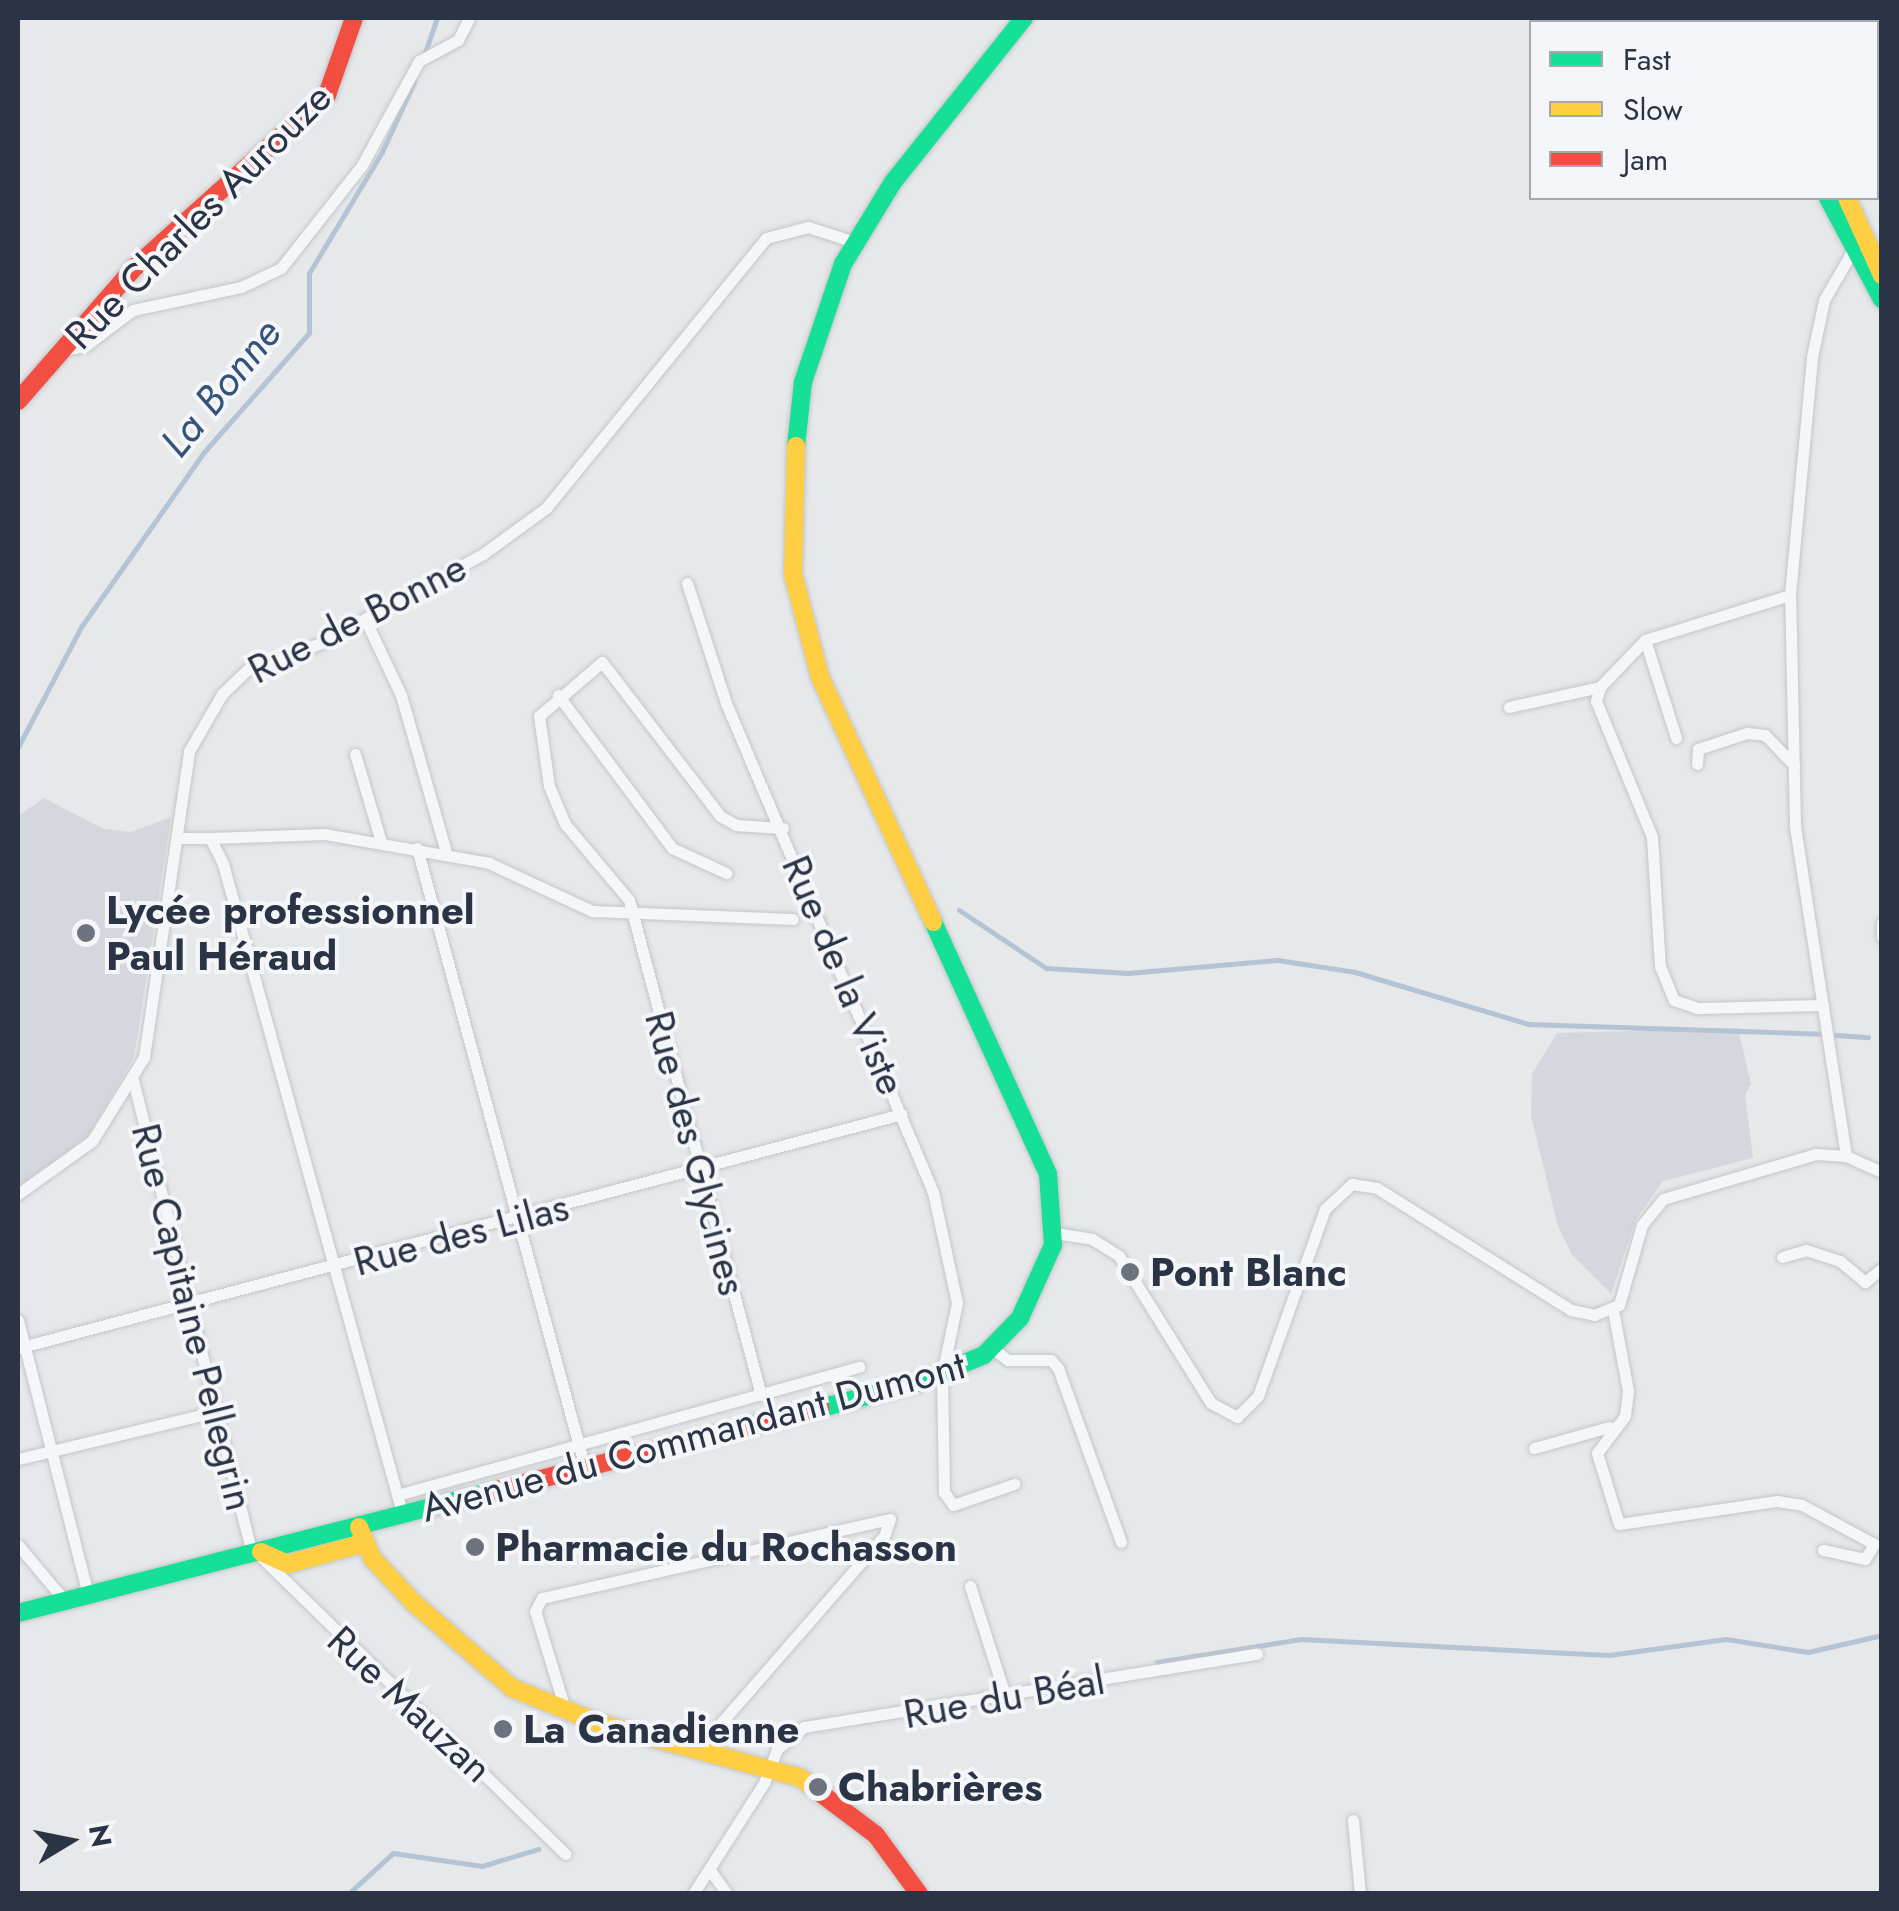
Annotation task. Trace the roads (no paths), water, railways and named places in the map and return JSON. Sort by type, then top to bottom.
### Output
[{"type":"main road","name":"Rue Charles Aurouze","points":[[18,401],[175,230],[327,95],[354,18]]},
{"type":"main road","name":"Avenue du Commandant Dumont","points":[[18,1613],[257,1553],[361,1535],[402,1516],[942,1375],[992,1348],[1034,1294],[1055,1233],[1052,1192],[1027,1120],[842,731],[800,608],[790,542],[796,421],[843,264],[884,195],[1024,18]]},
{"type":"main road","points":[[1829,200],[1882,299]]},
{"type":"main road","points":[[1849,200],[1882,275]]},
{"type":"main road","points":[[361,1535],[483,1666],[566,1713],[772,1766],[850,1810],[920,1894]]},
{"type":"street","points":[[64,350],[85,346],[133,310],[241,287],[282,268],[362,166],[419,61],[458,40],[468,18]]},
{"type":"street","name":"Rue de Bonne","points":[[18,1194],[92,1141],[133,1080],[148,1040],[189,751],[222,694],[247,670],[366,619],[483,554],[546,508],[766,238],[808,227],[854,242]]},
{"type":"street","points":[[1846,1156],[1798,854],[1790,595],[1812,358],[1824,300],[1853,250]]},
{"type":"street","name":"Rue de la Viste","points":[[686,583],[726,703],[783,828],[934,1192],[956,1289],[942,1375],[940,1477],[948,1501],[1014,1484]]},
{"type":"street","points":[[1790,595],[1645,640],[1600,687],[1596,701],[1652,837],[1660,966],[1674,1000],[1697,1008],[1824,1006]]},
{"type":"street","points":[[366,619],[401,695],[446,852]]},
{"type":"street","points":[[1645,640],[1676,738]]},
{"type":"street","points":[[726,873],[672,848],[558,694],[602,662],[720,816],[736,825],[783,828]]},
{"type":"street","points":[[1509,707],[1600,687]]},
{"type":"street","name":"Rue des Glycines","points":[[558,694],[539,716],[549,786],[566,824],[623,889],[631,911],[761,1395]]},
{"type":"street","points":[[1697,764],[1698,749],[1747,733],[1766,735],[1794,765]]},
{"type":"street","points":[[354,754],[380,842]]},
{"type":"street","points":[[179,838],[292,832],[380,842],[446,852],[592,911],[794,919]]},
{"type":"street","points":[[210,838],[336,1266],[402,1516]]},
{"type":"street","points":[[417,848],[585,1468]]},
{"type":"street","points":[[1882,923],[1882,937]]},
{"type":"street","name":"Rue Capitaine Pellegrin","points":[[133,1080],[257,1553]]},
{"type":"street","name":"Rue des Lilas","points":[[21,1347],[702,1171],[902,1114]]},
{"type":"street","points":[[1534,1448],[1609,1427],[1625,1416],[1628,1391],[1613,1310],[1625,1295],[1642,1225],[1663,1199],[1804,1156],[1846,1156],[1882,1172]]},
{"type":"street","points":[[1055,1233],[1092,1239],[1119,1256],[1210,1403],[1236,1417],[1258,1396],[1326,1209],[1352,1184],[1377,1188],[1571,1310],[1613,1310]]},
{"type":"street","points":[[1782,1257],[1806,1250],[1840,1260],[1865,1282],[1882,1268]]},
{"type":"street","points":[[18,1320],[21,1347],[52,1450],[88,1595]]},
{"type":"street","points":[[992,1348],[1008,1360],[1051,1360],[1058,1368],[1122,1542]]},
{"type":"street","points":[[396,1494],[860,1366]]},
{"type":"street","points":[[18,1459],[218,1411]]},
{"type":"street","points":[[1609,1427],[1596,1453],[1618,1524],[1777,1501],[1802,1505],[1874,1544],[1864,1559],[1823,1550]]},
{"type":"street","points":[[450,1480],[455,1502]]},
{"type":"street","points":[[566,1713],[536,1611],[542,1598],[882,1518],[892,1523],[700,1747]]},
{"type":"street","points":[[18,1545],[65,1601]]},
{"type":"street","name":"Rue Mauzan","points":[[257,1553],[565,1854]]},
{"type":"street","points":[[970,1586],[1006,1698]]},
{"type":"street","name":"Rue du Béal","points":[[693,1894],[786,1737],[804,1727],[1006,1698],[1256,1654]]},
{"type":"street","points":[[1353,1820],[1360,1894]]},
{"type":"street","points":[[709,1869],[727,1894]]},
{"type":"waterway","points":[[423,58],[437,18]]},
{"type":"waterway","name":"La Bonne","points":[[18,747],[81,627],[204,452],[309,333],[309,273],[382,152],[414,82]]},
{"type":"waterway","points":[[959,910],[1046,968],[1128,973],[1278,960],[1355,972],[1528,1024],[1822,1034]]},
{"type":"waterway","points":[[1836,1035],[1868,1037]]},
{"type":"waterway","points":[[1157,1662],[1301,1639],[1609,1655],[1726,1639],[1808,1652],[1882,1635]]},
{"type":"waterway","points":[[348,1894],[393,1853],[482,1866],[538,1849]]},
{"type":"place","name":"Lycée professionnel Paul Héraud","points":[[86,933]]},
{"type":"place","name":"Pont Blanc","points":[[1130,1272]]},
{"type":"place","name":"Pharmacie du Rochasson","points":[[475,1547]]},
{"type":"place","name":"La Canadienne","points":[[503,1729]]},
{"type":"place","name":"Chabrières","points":[[818,1787]]}]
